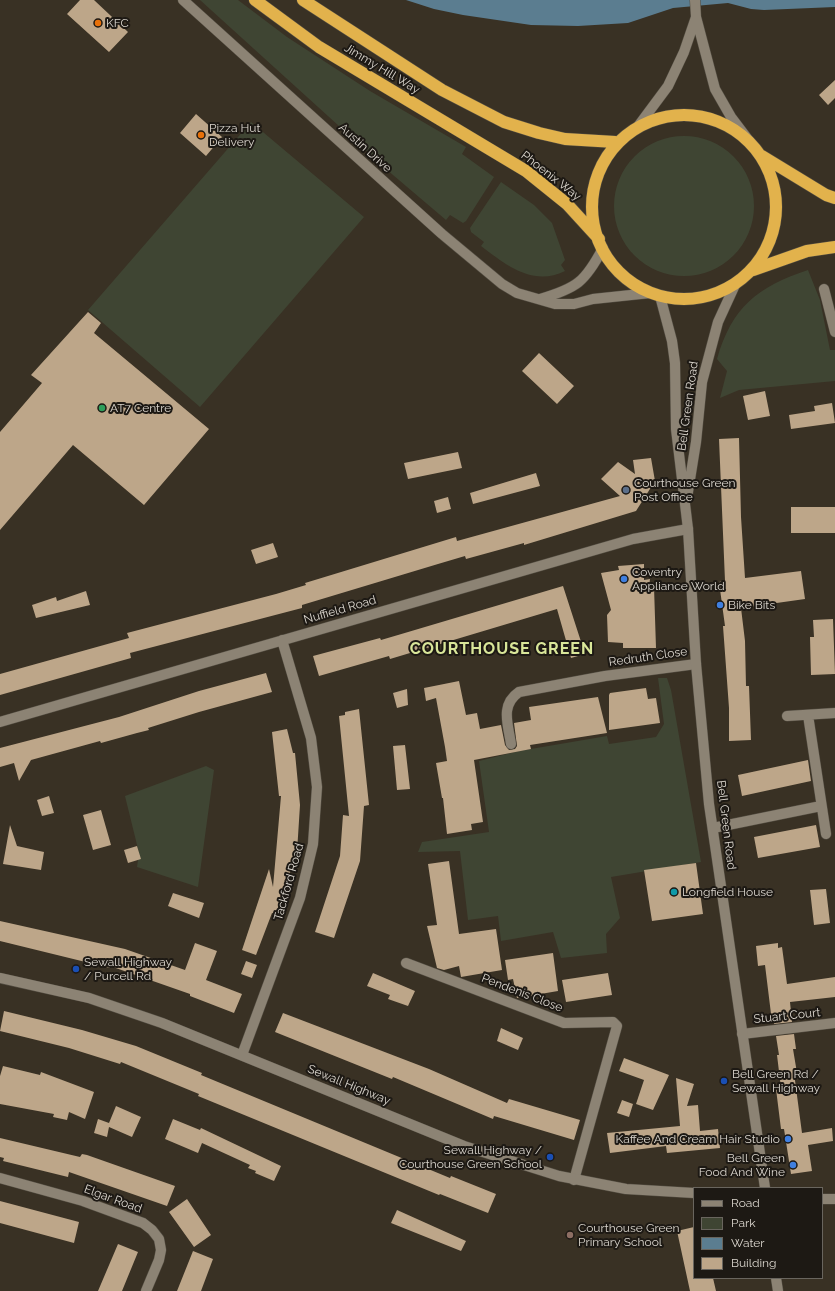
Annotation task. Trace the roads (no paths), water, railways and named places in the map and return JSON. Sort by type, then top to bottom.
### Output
[{"type":"highway","name":"Jimmy Hill Way","points":[[255,0],[319,47],[498,155]]},
{"type":"highway","name":"Jimmy Hill Way","points":[[303,0],[442,90],[504,122]]},
{"type":"highway","points":[[680,116],[700,117],[719,121],[750,142],[760,154],[769,169],[774,185],[776,204],[775,216],[764,252],[753,270],[735,285],[716,294],[699,298],[655,295],[630,282],[616,270],[601,244],[594,216],[593,197],[595,179],[602,162],[615,142],[639,125],[661,118],[680,116]]},
{"type":"highway","name":"Phoenix Way","points":[[504,122],[539,133],[565,139],[615,142]]},
{"type":"highway","points":[[760,154],[826,195],[835,198]]},
{"type":"highway","name":"Phoenix Way","points":[[498,155],[526,171],[567,204],[601,244]]},
{"type":"highway","points":[[753,270],[807,251],[835,247]]},
{"type":"street","name":"Austin Drive","points":[[183,0],[322,127],[483,270],[517,293],[555,304],[574,304],[593,299],[655,295]]},
{"type":"street","points":[[695,0],[696,17],[715,89],[731,117],[750,142]]},
{"type":"street","points":[[639,125],[668,86],[684,52],[696,17]]},
{"type":"street","points":[[540,299],[563,292],[583,280],[601,244]]},
{"type":"street","name":"Bell Green Road","points":[[685,511],[696,442],[702,382],[718,322],[735,285]]},
{"type":"street","points":[[824,289],[835,332]]},
{"type":"street","name":"Bell Green Road","points":[[655,295],[672,341],[676,430],[688,529],[696,664],[713,828],[765,1187]]},
{"type":"street","name":"Nuffield Road","points":[[0,722],[633,540],[688,529]]},
{"type":"street","name":"Tackford Road","points":[[242,1055],[300,898],[314,844],[317,787],[311,738],[282,640]]},
{"type":"street","name":"Redruth Close","points":[[511,744],[506,712],[512,696],[519,692],[604,676],[696,664]]},
{"type":"street","points":[[787,716],[835,714]]},
{"type":"street","points":[[808,715],[826,834]]},
{"type":"street","points":[[713,828],[821,806]]},
{"type":"street","name":"Pendenis Close","points":[[406,963],[564,1023],[613,1022],[617,1026],[574,1180]]},
{"type":"street","name":"Sewall Highway","points":[[0,978],[89,998],[162,1023],[464,1146],[574,1180],[626,1189],[693,1193]]},
{"type":"street","name":"Stuart Court","points":[[742,1034],[835,1023]]},
{"type":"street","name":"Elgar Road","points":[[0,1178],[83,1201],[143,1224],[152,1230],[159,1239],[161,1250],[159,1260],[146,1291]]},
{"type":"street","points":[[823,1199],[835,1199]]},
{"type":"street","points":[[776,1279],[778,1291]]},
{"type":"water","points":[[406,0],[835,0],[835,7],[764,10],[751,9],[728,3],[673,8],[628,23],[578,26],[531,25],[463,15],[434,9]]},
{"type":"place","name":"KFC","points":[[98,23]]},
{"type":"place","name":"Pizza Hut Delivery","points":[[201,135]]},
{"type":"place","name":"AT7 Centre","points":[[102,408]]},
{"type":"place","name":"Courthouse Green Post Office","points":[[626,490]]},
{"type":"place","name":"Coventry Appliance World","points":[[624,579]]},
{"type":"place","name":"Bike Bits","points":[[720,605]]},
{"type":"place","name":"Longfield House","points":[[674,892]]},
{"type":"place","name":"Sewall Highway / Purcell Rd","points":[[76,969]]},
{"type":"place","name":"Bell Green Rd / Sewall Highway","points":[[724,1081]]},
{"type":"place","name":"Kaffee And Cream Hair Studio","points":[[788,1139]]},
{"type":"place","name":"Sewall Highway / Courthouse Green School","points":[[550,1157]]},
{"type":"place","name":"Bell Green Food And Wine","points":[[793,1165]]},
{"type":"place","name":"Courthouse Green Primary School","points":[[570,1235]]},
{"type":"district","name":"COURTHOUSE GREEN","points":[[502,649]]}]
